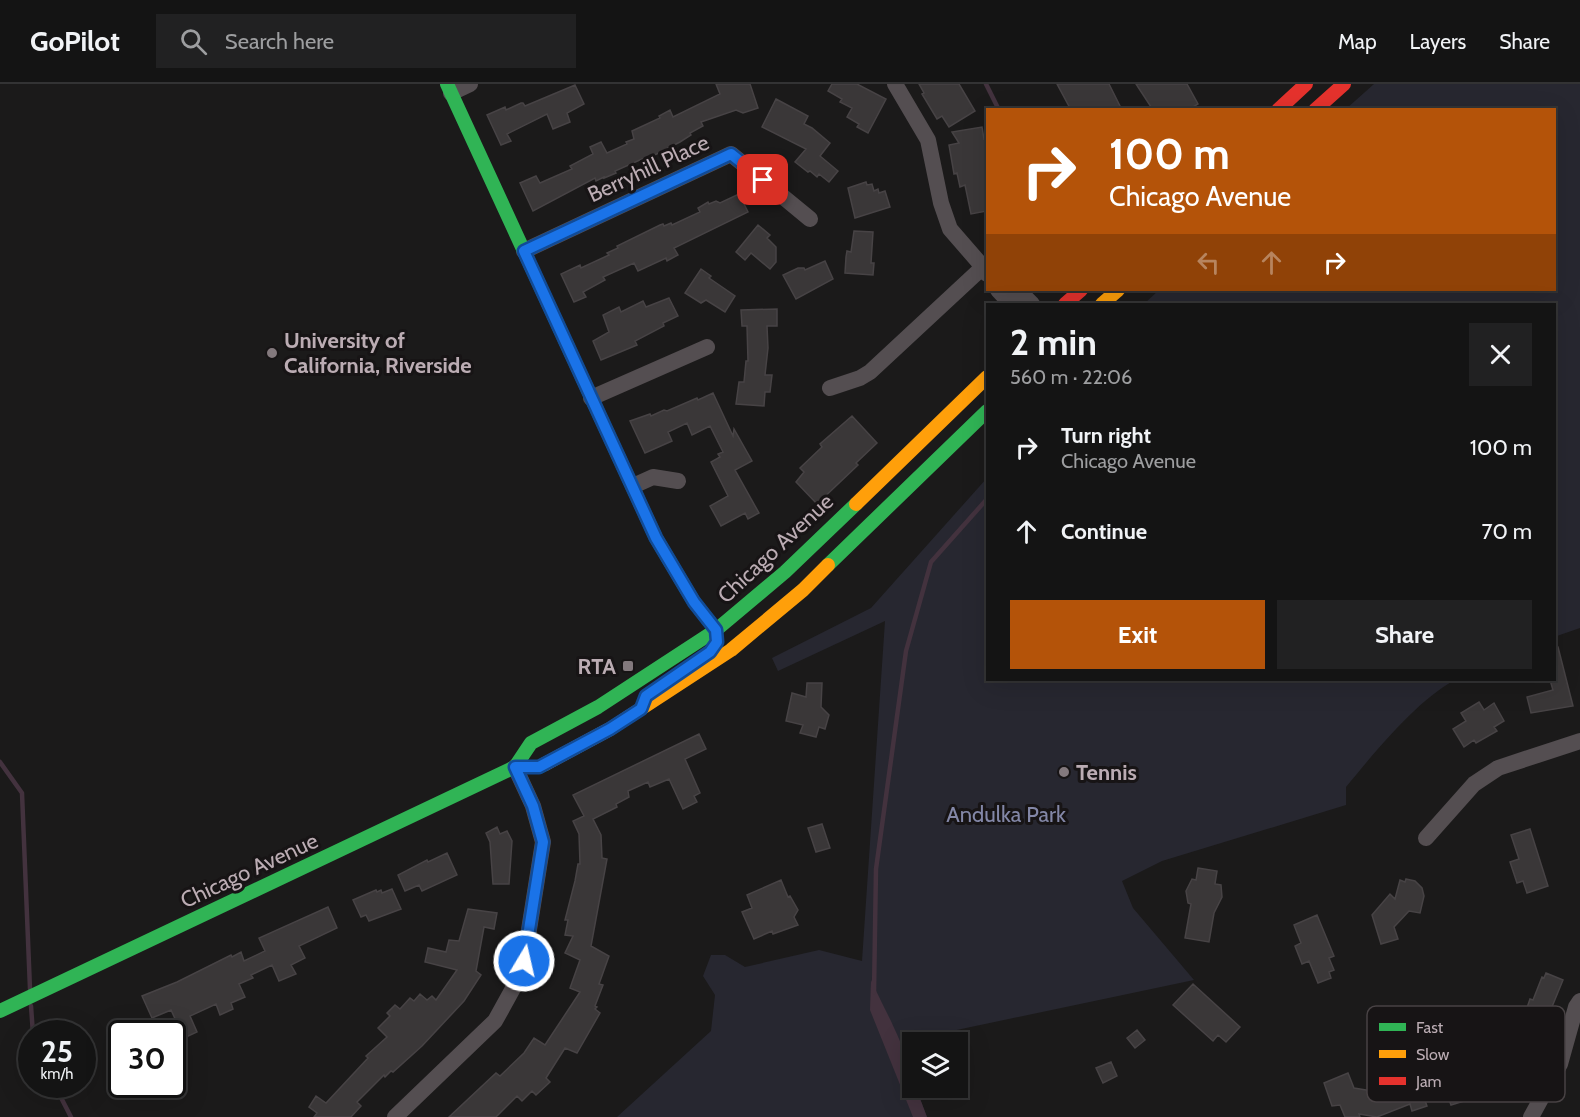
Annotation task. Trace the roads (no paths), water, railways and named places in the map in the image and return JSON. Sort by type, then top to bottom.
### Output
[{"type":"main road","points":[[1280,108],[1306,84]]},
{"type":"main road","points":[[1317,108],[1344,84]]},
{"type":"main road","points":[[449,88],[656,538],[694,602],[716,630],[717,642],[710,652],[646,696],[641,709]]},
{"type":"main road","points":[[1066,303],[1080,291]]},
{"type":"main road","points":[[1103,303],[1117,291]]},
{"type":"main road","name":"Chicago Avenue","points":[[515,767],[531,743],[598,707],[716,630],[785,572],[986,378]]},
{"type":"main road","name":"Chicago Avenue","points":[[0,1011],[515,767],[539,767],[610,729],[708,666],[762,625],[803,590],[986,412]]},
{"type":"main road","points":[[716,630],[762,625]]},
{"type":"street","points":[[449,88],[470,84]]},
{"type":"street","points":[[830,388],[860,378],[870,372],[986,270],[950,229],[941,203],[928,140],[895,84]]},
{"type":"street","name":"Berryhill Place","points":[[524,251],[731,154],[810,219]]},
{"type":"street","points":[[999,291],[1010,303]]},
{"type":"street","points":[[1019,291],[1031,303]]},
{"type":"street","points":[[591,398],[707,347]]},
{"type":"street","points":[[633,486],[653,477],[678,481]]},
{"type":"street","points":[[1426,838],[1474,784],[1498,768],[1580,741]]},
{"type":"street","points":[[395,1117],[495,1021],[516,983],[524,961],[543,842],[533,806],[515,767]]},
{"type":"street","points":[[1565,1046],[1576,1007],[1580,1001]]},
{"type":"street","points":[[1527,1115],[1535,1102]]},
{"type":"waterway","points":[[986,84],[998,108]]},
{"type":"waterway","points":[[874,992],[876,869],[906,651],[931,562],[986,500]]},
{"type":"waterway","points":[[0,762],[22,793],[30,989]]},
{"type":"waterway","points":[[31,1006],[32,1020]]},
{"type":"waterway","points":[[61,1098],[71,1117]]},
{"type":"place","name":"University of California, Riverside","points":[[272,353]]},
{"type":"place","name":"RTA","points":[[628,666]]},
{"type":"place","name":"Tennis","points":[[1064,772]]},
{"type":"park label","name":"Andulka Park","points":[[1006,814]]}]
